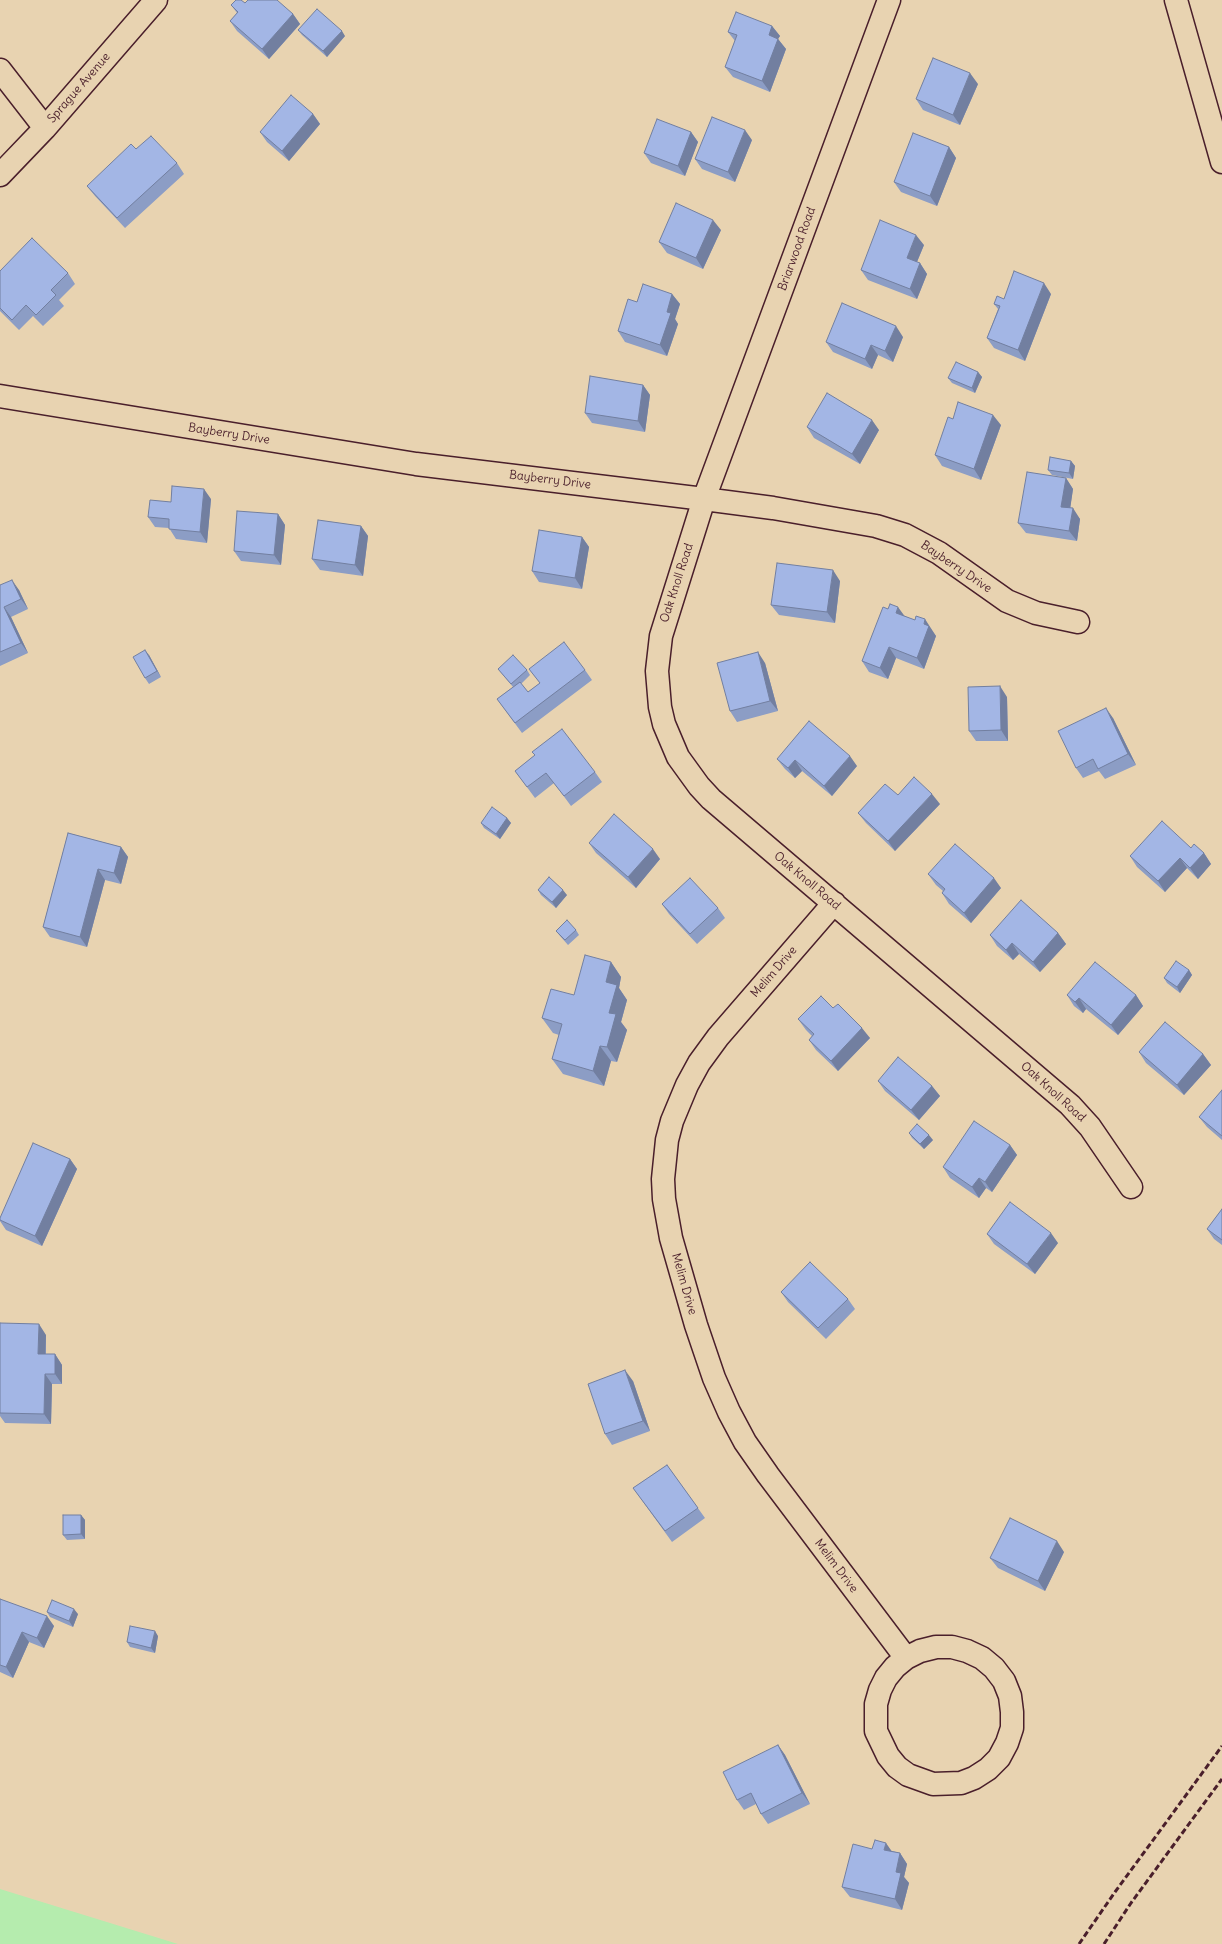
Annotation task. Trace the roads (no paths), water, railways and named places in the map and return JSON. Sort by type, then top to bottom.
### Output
[{"type":"main road","name":"Sprague Avenue","points":[[0,175],[45,128],[156,0]]},
{"type":"main road","name":"Briarwood Road","points":[[704,499],[890,0]]},
{"type":"main road","points":[[1176,0],[1222,162]]},
{"type":"main road","points":[[0,70],[45,128]]},
{"type":"main road","name":"Bayberry Drive","points":[[0,396],[416,464],[773,508],[876,526],[905,535],[939,553],[1007,601],[1036,613],[1078,622]]},
{"type":"main road","name":"Oak Knoll Road","points":[[704,499],[660,636],[657,677],[660,707],[664,724],[678,757],[699,786],[711,799],[1070,1105],[1090,1127],[1131,1187]]},
{"type":"main road","name":"Melim Drive","points":[[834,903],[718,1037],[687,1084],[672,1121],[667,1140],[663,1179],[664,1199],[668,1225],[696,1325],[714,1378],[732,1418],[745,1442],[768,1474],[906,1658]]},
{"type":"main road","points":[[936,1647],[952,1647],[967,1651],[982,1658],[994,1668],[1004,1682],[1010,1696],[1012,1728],[1007,1744],[999,1758],[988,1769],[974,1778],[961,1783],[933,1784],[908,1775],[897,1767],[888,1756],[876,1731],[876,1704],[880,1690],[886,1678],[895,1667],[906,1658],[920,1651],[936,1647]]},
{"type":"railway","points":[[1079,1944],[1115,1892],[1222,1746]]},
{"type":"railway","points":[[1104,1944],[1131,1903],[1222,1779]]}]
